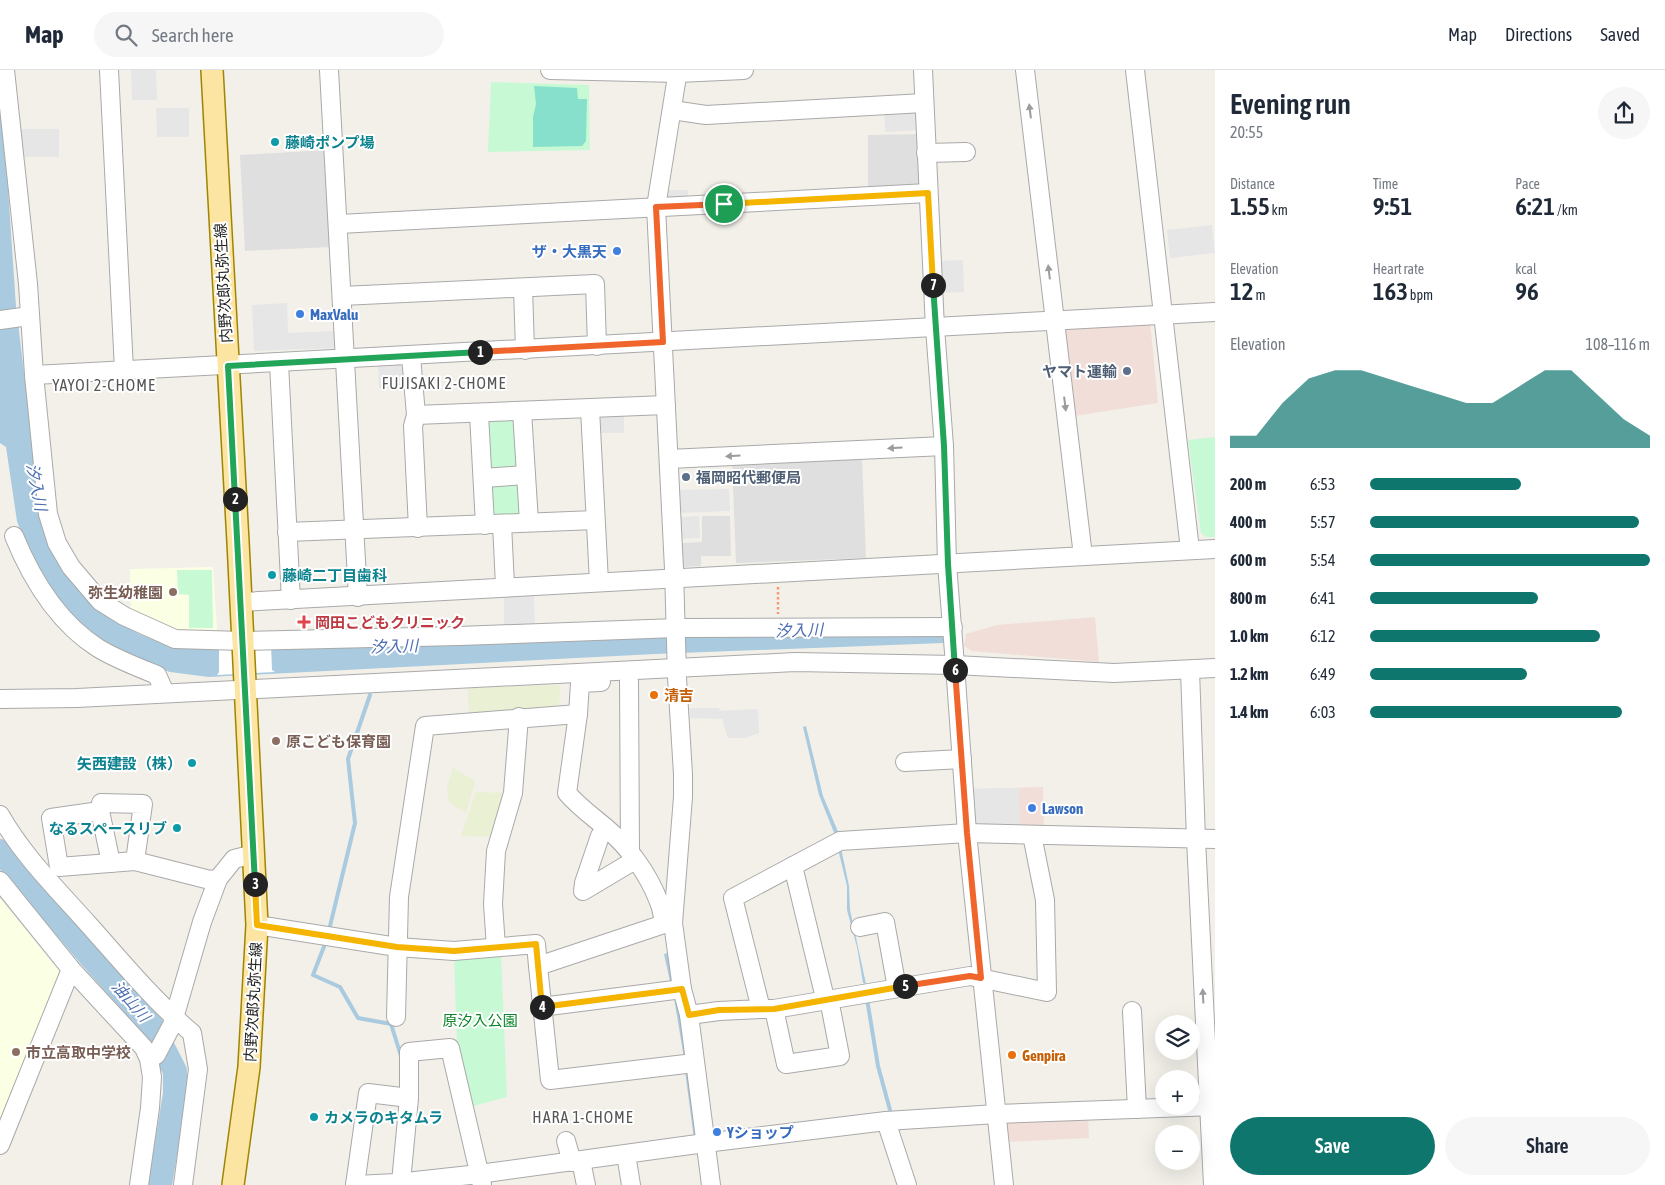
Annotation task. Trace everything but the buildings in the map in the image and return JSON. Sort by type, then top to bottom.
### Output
[{"type":"main road","name":"内野次郎丸弥生線","points":[[212,70],[257,925],[249,1067],[233,1185]]},
{"type":"street","points":[[5,70],[28,284],[26,316],[48,514],[57,542],[71,567],[100,600],[124,616],[175,639],[243,641],[676,628],[953,627]]},
{"type":"street","points":[[109,70],[124,370]]},
{"type":"street","points":[[329,70],[339,224],[358,597]]},
{"type":"street","points":[[550,70],[678,72],[744,70]]},
{"type":"street","points":[[923,70],[928,193],[944,446],[948,564],[967,833],[1004,1185]]},
{"type":"street","points":[[1025,70],[1083,556]]},
{"type":"street","points":[[1135,70],[1190,550]]},
{"type":"street","points":[[669,924],[684,797],[656,207],[678,72]]},
{"type":"street","points":[[672,110],[706,115],[924,103]]},
{"type":"street","points":[[926,153],[966,152]]},
{"type":"street","points":[[339,224],[928,193]]},
{"type":"street","points":[[342,296],[595,284],[597,346]]},
{"type":"street","points":[[523,288],[524,350]]},
{"type":"street","points":[[34,375],[346,360],[1215,312]]},
{"type":"street","points":[[0,320],[26,316]]},
{"type":"street","points":[[411,356],[416,415],[413,426],[418,528]]},
{"type":"street","points":[[279,363],[291,600]]},
{"type":"street","points":[[416,415],[479,414],[666,405]]},
{"type":"street","points":[[590,408],[598,582]]},
{"type":"street","points":[[522,411],[529,522]]},
{"type":"street","points":[[479,414],[483,478],[505,586]]},
{"type":"street","points":[[669,459],[944,446]]},
{"type":"street","points":[[483,478],[526,475]]},
{"type":"street","points":[[287,532],[354,531],[595,520]]},
{"type":"street","points":[[14,536],[26,566],[45,596],[66,623],[98,647],[130,664],[157,675],[165,693]]},
{"type":"street","points":[[241,602],[358,597],[505,586],[1215,549]]},
{"type":"street","points":[[711,1185],[689,1015],[669,924],[633,856],[606,828],[567,793],[578,714],[580,683],[629,681],[795,662],[955,665],[1114,673],[1215,668]]},
{"type":"street","points":[[1190,670],[1196,839],[1212,1106],[1213,1185]]},
{"type":"street","points":[[0,699],[77,698],[677,674]]},
{"type":"street","points":[[629,681],[633,856]]},
{"type":"street","points":[[396,1017],[399,897],[425,726],[519,717],[578,714]]},
{"type":"street","points":[[496,947],[493,904],[496,851],[513,793],[519,717]]},
{"type":"street","points":[[905,762],[962,759]]},
{"type":"street","points":[[111,863],[100,811],[101,803],[143,804],[136,861]]},
{"type":"street","points":[[100,811],[51,818],[59,867],[136,861],[210,880],[218,879]]},
{"type":"street","points":[[0,814],[16,840],[40,869],[173,1022],[192,1033],[198,1069],[183,1185]]},
{"type":"street","points":[[606,828],[600,836],[583,891],[633,856]]},
{"type":"street","points":[[793,866],[824,994],[829,999],[840,1056],[786,1064],[733,898],[793,866],[840,841],[967,833],[1215,839]]},
{"type":"street","points":[[689,1015],[719,1010],[767,1009],[970,976],[1046,992],[1045,900],[1032,835]]},
{"type":"street","points":[[139,1185],[150,1108],[152,1057],[173,1022],[202,922],[218,879],[234,859],[254,854]]},
{"type":"street","points":[[0,881],[71,969],[152,1057]]},
{"type":"street","points":[[860,927],[884,922],[897,988]]},
{"type":"street","points":[[538,966],[669,924]]},
{"type":"street","points":[[257,925],[397,947],[454,951],[536,944],[550,1080],[694,1063]]},
{"type":"street","points":[[0,1145],[71,969]]},
{"type":"street","points":[[541,1007],[682,989]]},
{"type":"street","points":[[1132,1011],[1137,1109]]},
{"type":"street","points":[[395,1183],[410,1052],[450,1048],[481,1180]]},
{"type":"street","points":[[405,1097],[368,1093],[355,1185],[481,1180],[576,1161],[886,1121],[997,1114],[1212,1106]]},
{"type":"street","points":[[886,1121],[907,1185]]},
{"type":"street","points":[[566,1141],[586,1185]]},
{"type":"street","points":[[626,1154],[631,1185]]},
{"type":"path","points":[[778,573],[778,628]]},
{"type":"shaded area","points":[[131,70],[156,70],[157,100],[132,100]]},
{"type":"shaded area","points":[[919,107],[920,130],[885,132],[884,109]]},
{"type":"shaded area","points":[[156,108],[189,108],[189,137],[157,137]]},
{"type":"shaded area","points":[[20,129],[59,129],[59,157],[20,157]]},
{"type":"shaded area","points":[[920,134],[921,185],[868,190],[868,135]]},
{"type":"shaded area","points":[[326,150],[331,247],[245,251],[240,155]]},
{"type":"shaded area","points":[[667,190],[688,190],[688,200],[667,198]]},
{"type":"shaded area","points":[[1212,225],[1215,253],[1170,258],[1167,230]]},
{"type":"shaded area","points":[[963,260],[964,292],[942,293],[941,261]]},
{"type":"shaded area","points":[[287,303],[288,333],[335,331],[336,348],[254,351],[252,305]]},
{"type":"shaded area","points":[[1150,321],[1158,403],[1074,416],[1063,328]]},
{"type":"shaded area","points":[[378,364],[399,364],[405,371],[406,387],[379,388]]},
{"type":"shaded area","points":[[600,415],[624,415],[624,433],[598,433],[598,418]]},
{"type":"shaded area","points":[[862,457],[866,558],[736,563],[732,462]]},
{"type":"shaded area","points":[[729,489],[730,511],[680,513],[679,490]]},
{"type":"shaded area","points":[[699,516],[700,538],[680,539],[678,517]]},
{"type":"shaded area","points":[[702,516],[730,516],[731,556],[701,556],[701,566],[681,567],[681,543],[702,542]]},
{"type":"shaded area","name":"弥生幼稚園","points":[[213,567],[217,629],[212,634],[169,631],[131,614],[130,569]]},
{"type":"shaded area","points":[[504,596],[534,596],[535,626],[504,627]]},
{"type":"shaded area","points":[[1095,617],[1099,662],[972,651],[964,646],[966,634],[997,625]]},
{"type":"shaded area","points":[[560,685],[559,711],[469,717],[468,688]]},
{"type":"shaded area","points":[[690,708],[719,708],[720,711],[758,709],[759,733],[745,738],[728,738],[722,719],[690,718]]},
{"type":"shaded area","points":[[453,768],[475,781],[466,813],[449,802],[447,787]]},
{"type":"shaded area","points":[[1043,787],[1044,830],[977,828],[970,789]]},
{"type":"shaded area","points":[[1019,788],[1020,829],[977,828],[972,824],[970,789]]},
{"type":"shaded area","points":[[476,792],[507,793],[496,837],[461,836]]},
{"type":"shaded area","name":"市立高取中学校","points":[[0,898],[62,975],[0,1129]]},
{"type":"shaded area","points":[[1088,1115],[1089,1138],[1007,1142],[1006,1123],[1008,1120]]},
{"type":"green space","points":[[491,82],[589,85],[590,150],[488,152]]},
{"type":"green space","points":[[534,86],[577,88],[578,99],[587,99],[586,141],[582,146],[533,147],[533,117],[536,104]]},
{"type":"green space","points":[[515,417],[525,516],[489,515],[488,419]]},
{"type":"green space","points":[[1215,437],[1215,537],[1206,537],[1201,533],[1188,440]]},
{"type":"green space","points":[[177,570],[212,570],[213,628],[189,628],[189,595],[178,594]]},
{"type":"green space","name":"原汐入公園","points":[[501,953],[507,1097],[470,1107],[457,1046],[454,955]]},
{"type":"water","name":"汐入川","points":[[0,70],[16,307],[40,503],[65,571],[84,596],[106,614],[139,634],[177,648],[282,649],[695,635],[942,634],[944,638],[943,643],[655,654],[209,677],[170,672],[132,659],[96,641],[66,614],[31,562],[17,521],[6,447],[0,443]]},
{"type":"water","points":[[806,726],[823,796],[839,834],[835,835],[819,795],[803,727]]},
{"type":"water","points":[[841,848],[849,886],[850,910],[866,984],[863,983],[857,947],[847,910],[847,886],[838,849]]},
{"type":"water","points":[[667,953],[675,986],[671,986],[664,954]]},
{"type":"water","points":[[679,997],[688,1058],[684,1058],[674,998]]},
{"type":"water","points":[[689,1070],[698,1139],[694,1139],[685,1071]]},
{"type":"pier","points":[[271,644],[272,670],[275,672],[217,675],[219,672],[219,645]]},
{"type":"waterway","points":[[330,926],[355,823],[348,759],[370,695]]},
{"type":"waterway","name":"油山川","points":[[0,851],[152,1026],[175,1071],[175,1094],[160,1185]]},
{"type":"waterway","points":[[325,944],[313,975],[340,987],[358,1018],[391,1024],[401,1056]]},
{"type":"waterway","points":[[867,999],[878,1066],[890,1110]]},
{"type":"place","name":"藤崎ポンプ場","points":[[275,142]]},
{"type":"place","name":"ザ・大黒天","points":[[617,251]]},
{"type":"place","name":"MaxValu","points":[[300,314]]},
{"type":"place","name":"ヤマト運輸","points":[[1127,371]]},
{"type":"place","name":"福岡昭代郵便局","points":[[686,477]]},
{"type":"place","name":"藤崎二丁目歯科","points":[[272,575]]},
{"type":"place","name":"弥生幼稚園","points":[[173,592]]},
{"type":"place","name":"岡田こどもクリニック","points":[[304,622]]},
{"type":"place","name":"清吉","points":[[654,695]]},
{"type":"place","name":"原こども保育園","points":[[276,741]]},
{"type":"place","name":"矢西建設（株）","points":[[192,763]]},
{"type":"place","name":"Lawson","points":[[1032,808]]},
{"type":"place","name":"なるスペースリブ","points":[[177,828]]},
{"type":"place","name":"市立高取中学校","points":[[16,1052]]},
{"type":"place","name":"Genpira","points":[[1012,1055]]},
{"type":"place","name":"カメラのキタムラ","points":[[314,1117]]},
{"type":"place","name":"Yショップ","points":[[717,1132]]},
{"type":"district","name":"FUJISAKI 2-CHOME","points":[[444,383]]},
{"type":"district","name":"YAYOI 2-CHOME","points":[[104,385]]},
{"type":"district","name":"HARA 1-CHOME","points":[[583,1117]]},
{"type":"route","points":[[928,193],[944,446],[948,564],[967,833],[981,978],[970,976],[774,1009],[719,1010],[689,1015],[682,989],[541,1007],[536,944],[454,951],[397,947],[257,925],[228,366],[663,342],[656,207],[724,204],[928,193]]}]
